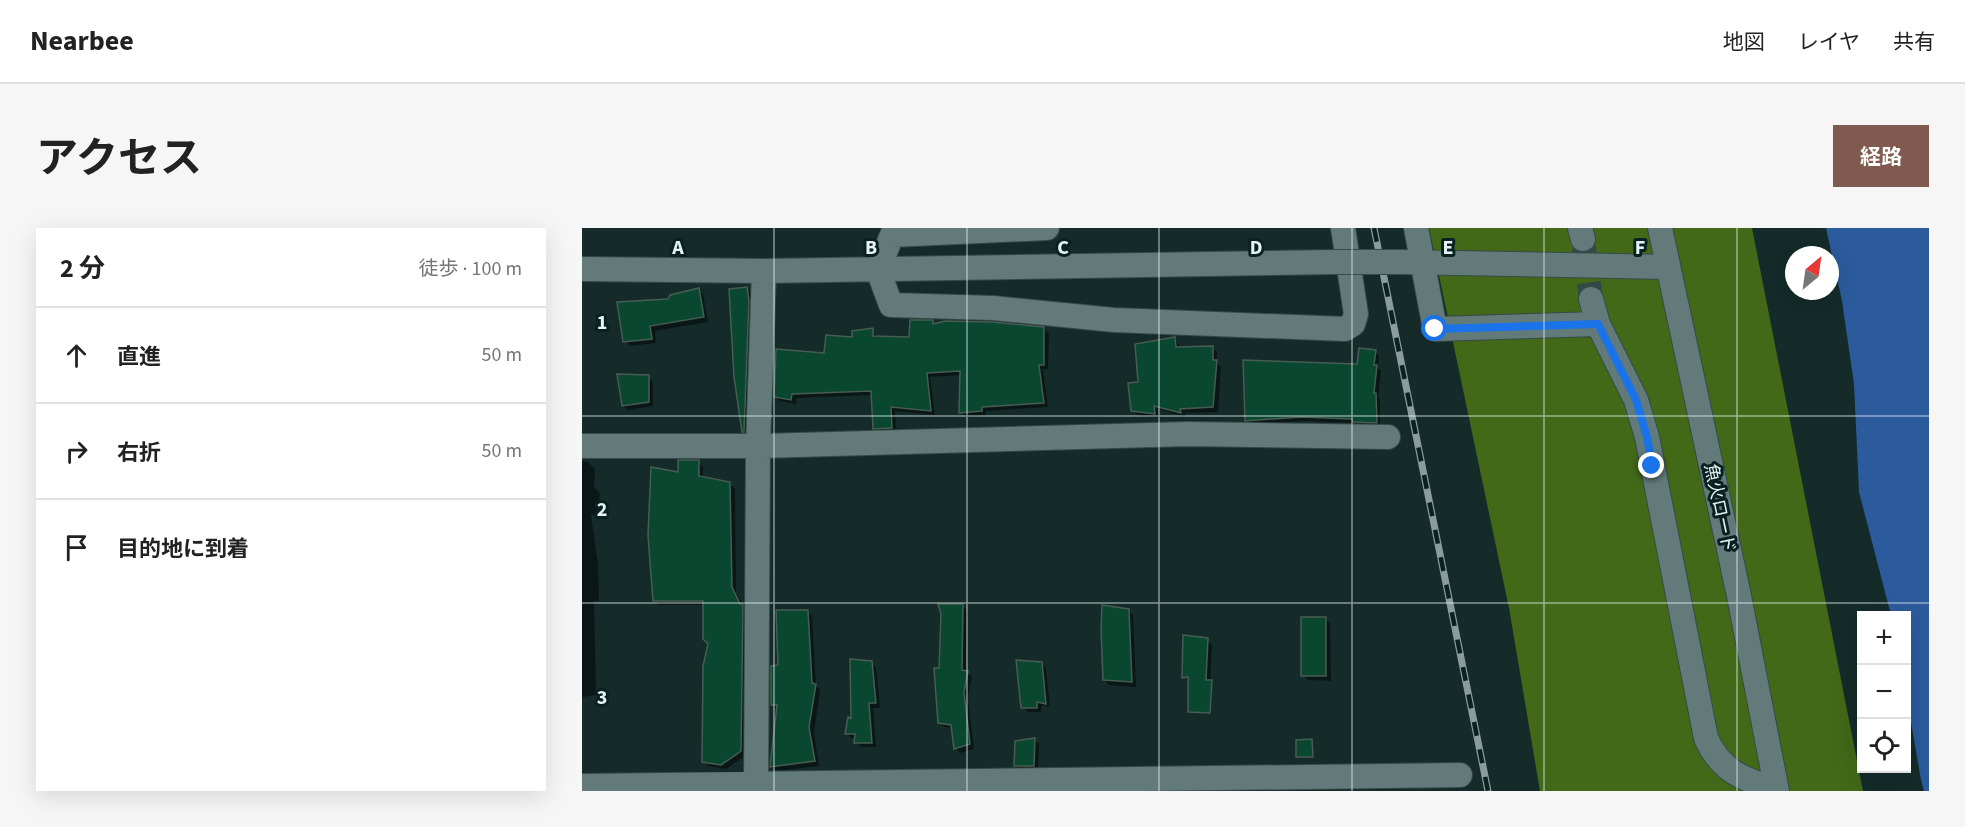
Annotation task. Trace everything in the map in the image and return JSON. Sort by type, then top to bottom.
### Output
[{"type":"street","points":[[1047,228],[892,235],[878,270],[891,305],[993,308],[1114,320],[1345,329],[1353,324],[1356,314],[1343,228]]},
{"type":"street","points":[[1416,228],[1412,262],[1435,329],[1598,324]]},
{"type":"street","name":"魚火ロード","points":[[1660,228],[1739,596],[1777,790]]},
{"type":"street","points":[[582,269],[878,270],[1335,262],[1668,267]]},
{"type":"street","points":[[756,788],[758,446],[764,271]]},
{"type":"street","points":[[1591,299],[1598,324],[1632,391],[1647,437],[1706,738],[1712,751],[1734,773],[1751,782],[1777,790]]},
{"type":"street","points":[[582,446],[758,446],[1188,434],[1388,437]]},
{"type":"street","points":[[582,786],[756,788],[1320,784],[1460,775]]},
{"type":"green space","points":[[1429,228],[1752,228],[1857,761],[1857,773],[1859,773],[1863,791],[1540,791],[1509,608]]},
{"type":"water","points":[[1826,228],[1929,228],[1929,791],[1924,791],[1921,780],[1911,722],[1911,611],[1890,611],[1859,492],[1854,384],[1839,287],[1839,246],[1830,246]]},
{"type":"building","points":[[747,287],[749,301],[744,432],[742,432],[734,377],[729,289]]},
{"type":"building","points":[[699,288],[704,317],[650,326],[652,339],[623,342],[617,302],[668,299],[670,295]]},
{"type":"building","points":[[910,320],[933,320],[933,324],[945,321],[992,322],[1044,327],[1044,365],[1039,365],[1044,403],[982,407],[982,411],[959,413],[960,371],[927,373],[931,411],[891,407],[892,428],[873,429],[871,391],[792,394],[791,400],[774,397],[776,349],[824,353],[826,335],[852,337],[852,331],[873,328],[873,336],[909,337]]},
{"type":"building","points":[[1175,337],[1176,347],[1213,346],[1213,360],[1217,360],[1213,407],[1180,409],[1181,413],[1154,406],[1155,414],[1131,411],[1128,383],[1138,382],[1135,344]]},
{"type":"building","points":[[1359,348],[1376,350],[1374,393],[1376,393],[1377,423],[1353,422],[1352,419],[1301,417],[1245,421],[1243,360],[1357,364]]},
{"type":"building","points":[[617,374],[649,375],[649,402],[622,406]]},
{"type":"building","points":[[678,460],[699,460],[699,476],[730,482],[732,587],[740,604],[743,605],[741,751],[721,765],[702,762],[703,666],[708,644],[703,639],[703,601],[653,601],[648,535],[651,467],[678,472]]},
{"type":"building","points":[[938,604],[963,604],[962,670],[968,671],[964,692],[970,744],[954,749],[951,725],[938,723],[934,668],[939,668],[941,614]]},
{"type":"building","points":[[1102,605],[1129,609],[1132,682],[1103,680]]},
{"type":"building","points":[[776,610],[808,610],[812,683],[816,684],[809,727],[815,761],[770,767],[777,705],[771,705],[771,666],[778,665]]},
{"type":"building","points":[[1301,617],[1326,617],[1326,676],[1301,676]]},
{"type":"building","points":[[1183,635],[1208,638],[1206,680],[1212,680],[1210,713],[1188,712],[1188,677],[1182,678]]},
{"type":"building","points":[[850,659],[872,661],[876,703],[869,703],[872,743],[854,743],[855,734],[845,734],[848,717],[851,718]]},
{"type":"building","points":[[1016,660],[1042,662],[1046,704],[1037,702],[1037,708],[1021,708]]},
{"type":"building","points":[[1035,738],[1034,766],[1014,766],[1015,741]]},
{"type":"building","points":[[1312,739],[1313,757],[1296,757],[1296,740]]},
{"type":"tunnel","points":[[1584,247],[1591,299]]},
{"type":"railway","points":[[1374,228],[1488,791]]},
{"type":"route","points":[[1435,329],[1598,324],[1636,400],[1647,437],[1652,466]]}]
